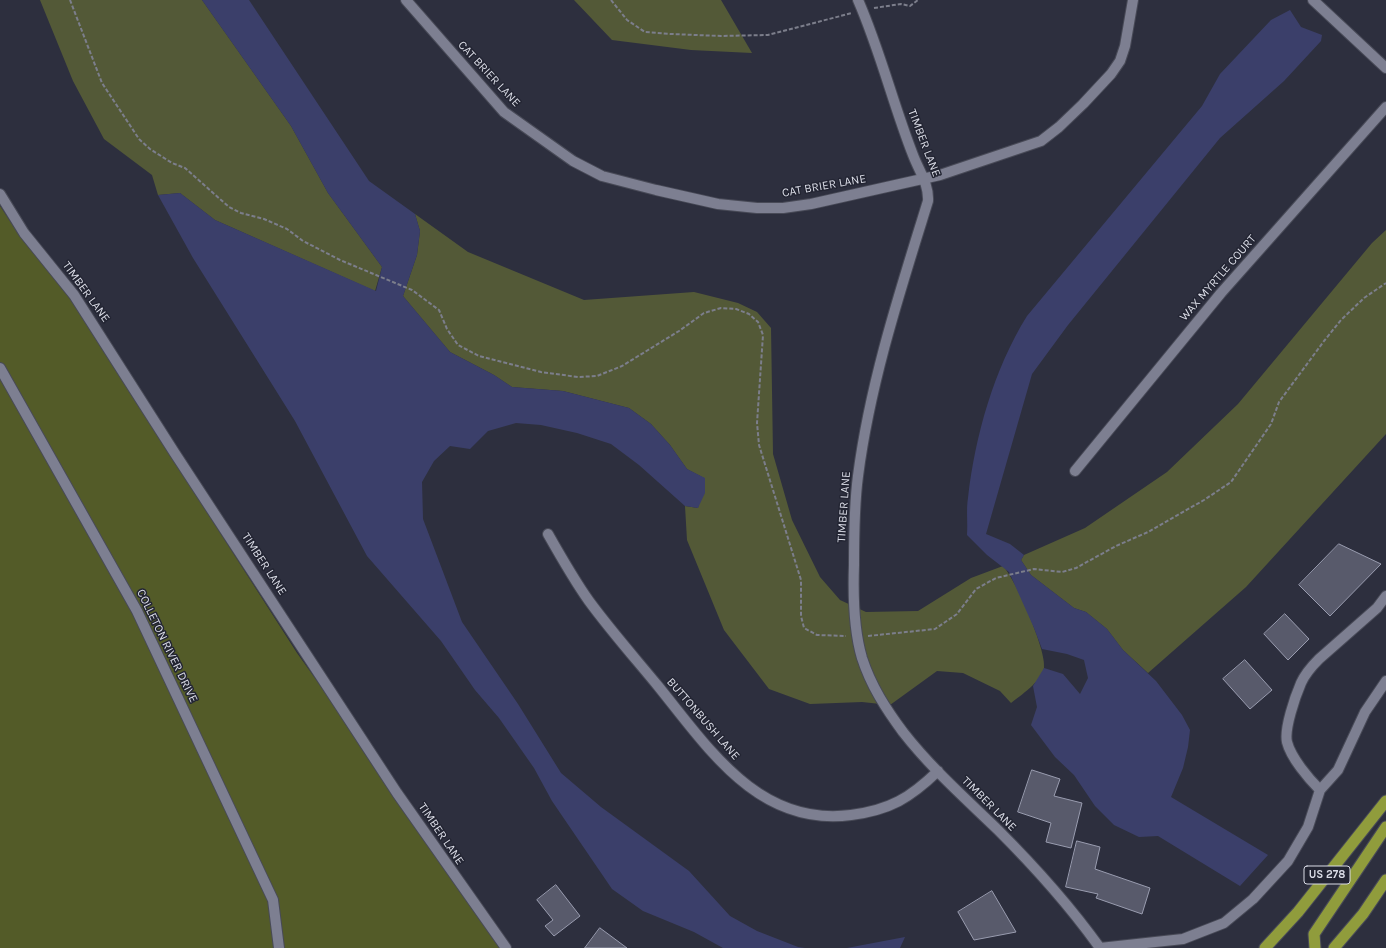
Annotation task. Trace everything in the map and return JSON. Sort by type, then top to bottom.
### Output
[{"type":"highway","name":"US 278","points":[[1266,948],[1298,912],[1386,800]]},
{"type":"highway","points":[[1315,948],[1314,934],[1386,827]]},
{"type":"highway","points":[[1334,948],[1363,914],[1386,880]]},
{"type":"street","name":"CAT BRIER LANE","points":[[406,0],[504,112],[573,161],[602,176],[718,204],[757,208],[783,208],[811,204],[924,179],[1023,148],[1040,141],[1059,127],[1111,74],[1120,61],[1125,46],[1132,0]]},
{"type":"street","name":"TIMBER LANE","points":[[858,0],[880,56],[913,155],[929,191],[928,201],[894,310],[864,440],[858,478],[855,507],[854,575],[858,636],[862,657],[879,697],[903,731],[938,771],[1031,864],[1100,948]]},
{"type":"street","points":[[1313,0],[1386,68]]},
{"type":"street","name":"WAX MYRTLE COURT","points":[[1075,472],[1221,293],[1386,107]]},
{"type":"street","name":"TIMBER LANE","points":[[0,194],[24,233],[74,294],[174,452],[397,793],[506,948]]},
{"type":"street","name":"COLLETON RIVER DRIVE","points":[[0,368],[137,611],[273,900],[279,948]]},
{"type":"street","name":"BUTTONBUSH LANE","points":[[548,534],[588,600],[698,737],[731,772],[765,798],[792,811],[811,815],[830,817],[861,814],[883,808],[905,799],[919,789],[938,771]]},
{"type":"street","points":[[1320,790],[1309,780],[1288,744],[1286,736],[1301,683],[1311,667],[1377,608],[1386,596]]},
{"type":"street","points":[[1100,948],[1183,939],[1224,923],[1253,899],[1288,861],[1308,827],[1320,790],[1338,770],[1365,712],[1386,681]]},
{"type":"path","points":[[70,0],[102,83],[139,139],[160,156],[185,168],[229,207],[241,213],[264,219],[287,229],[316,248],[374,276],[412,290],[439,310],[447,329],[458,345],[478,356],[541,372],[578,376],[597,376],[622,366],[679,332],[704,313],[721,308],[749,314],[758,322],[763,335],[758,423],[759,446],[801,580],[801,616],[804,628],[817,635],[858,636],[935,629],[958,614],[976,590],[996,578],[1034,569],[1062,572],[1076,568],[1116,546],[1148,532],[1204,500],[1231,482],[1271,424],[1279,402],[1341,320],[1364,298],[1386,282]]},
{"type":"path","points":[[611,0],[627,20],[645,32],[721,36],[768,35],[841,15],[901,4],[910,6],[918,0]]},
{"type":"green space","points":[[40,0],[202,0],[291,126],[328,193],[382,267],[375,291],[215,220],[180,193],[158,195],[152,175],[104,139],[73,81]]},
{"type":"green space","points":[[574,0],[721,0],[752,53],[691,50],[612,40]]},
{"type":"green space","points":[[0,206],[14,227],[71,300],[297,653],[322,688],[377,772],[502,948],[0,948]]},
{"type":"green space","points":[[415,214],[468,252],[584,300],[694,292],[738,303],[757,312],[771,328],[773,454],[792,520],[820,577],[840,600],[866,612],[918,611],[971,578],[1003,566],[1015,585],[1036,631],[1044,659],[1044,668],[1039,678],[1030,688],[1011,703],[1000,691],[963,673],[937,671],[890,705],[862,702],[810,704],[769,689],[724,630],[687,540],[685,506],[698,508],[704,478],[687,469],[670,445],[651,424],[629,408],[563,391],[512,387],[494,375],[450,352],[403,296],[417,255],[420,231]]},
{"type":"green space","points":[[1386,230],[1386,434],[1246,587],[1148,673],[1123,650],[1107,629],[1086,612],[1074,608],[1031,575],[1021,560],[1024,555],[1085,528],[1167,472],[1238,404],[1372,243]]},
{"type":"water","points":[[202,0],[249,0],[369,181],[415,214],[420,231],[417,255],[403,296],[450,352],[494,375],[512,387],[563,391],[629,408],[651,424],[670,445],[687,469],[705,478],[705,493],[698,508],[685,506],[639,465],[611,444],[577,433],[541,425],[516,423],[488,431],[470,449],[450,446],[434,461],[422,482],[423,519],[462,622],[518,704],[561,773],[601,807],[689,871],[730,916],[757,931],[798,947],[805,948],[723,948],[694,932],[643,911],[612,889],[552,801],[534,768],[499,718],[475,690],[441,641],[367,556],[295,421],[193,258],[158,195],[180,193],[215,220],[376,291],[382,267],[328,193],[291,126]]},
{"type":"water","points":[[1290,10],[1301,27],[1322,35],[1321,41],[1284,81],[1220,138],[1068,325],[1032,374],[986,534],[1010,544],[1024,555],[1021,560],[1031,575],[1074,608],[1086,612],[1107,629],[1123,650],[1156,681],[1182,715],[1190,730],[1188,747],[1183,768],[1171,797],[1268,855],[1240,886],[1158,836],[1139,837],[1114,825],[1095,806],[1074,775],[1055,757],[1031,725],[1037,707],[1033,686],[1044,668],[1063,674],[1080,694],[1088,678],[1084,660],[1067,654],[1042,649],[1009,572],[987,555],[967,535],[967,507],[971,475],[981,427],[988,404],[1005,358],[1015,336],[1027,316],[1202,106],[1220,74],[1271,20]]},
{"type":"water","points":[[905,937],[900,948],[847,948]]},
{"type":"building","points":[[1339,544],[1381,564],[1330,616],[1299,585]]},
{"type":"building","points":[[1285,614],[1309,639],[1288,660],[1264,634]]},
{"type":"building","points":[[1245,660],[1272,690],[1250,709],[1223,679]]},
{"type":"building","points":[[1032,770],[1060,779],[1054,796],[1082,803],[1071,848],[1046,842],[1051,823],[1018,812]]},
{"type":"building","points":[[1077,841],[1100,847],[1095,869],[1150,888],[1142,914],[1096,898],[1098,894],[1066,887]]},
{"type":"building","points":[[556,885],[580,916],[554,936],[545,926],[553,920],[537,900]]},
{"type":"building","points":[[992,891],[1016,932],[974,940],[958,912]]},
{"type":"building","points":[[600,928],[627,948],[585,948]]}]
